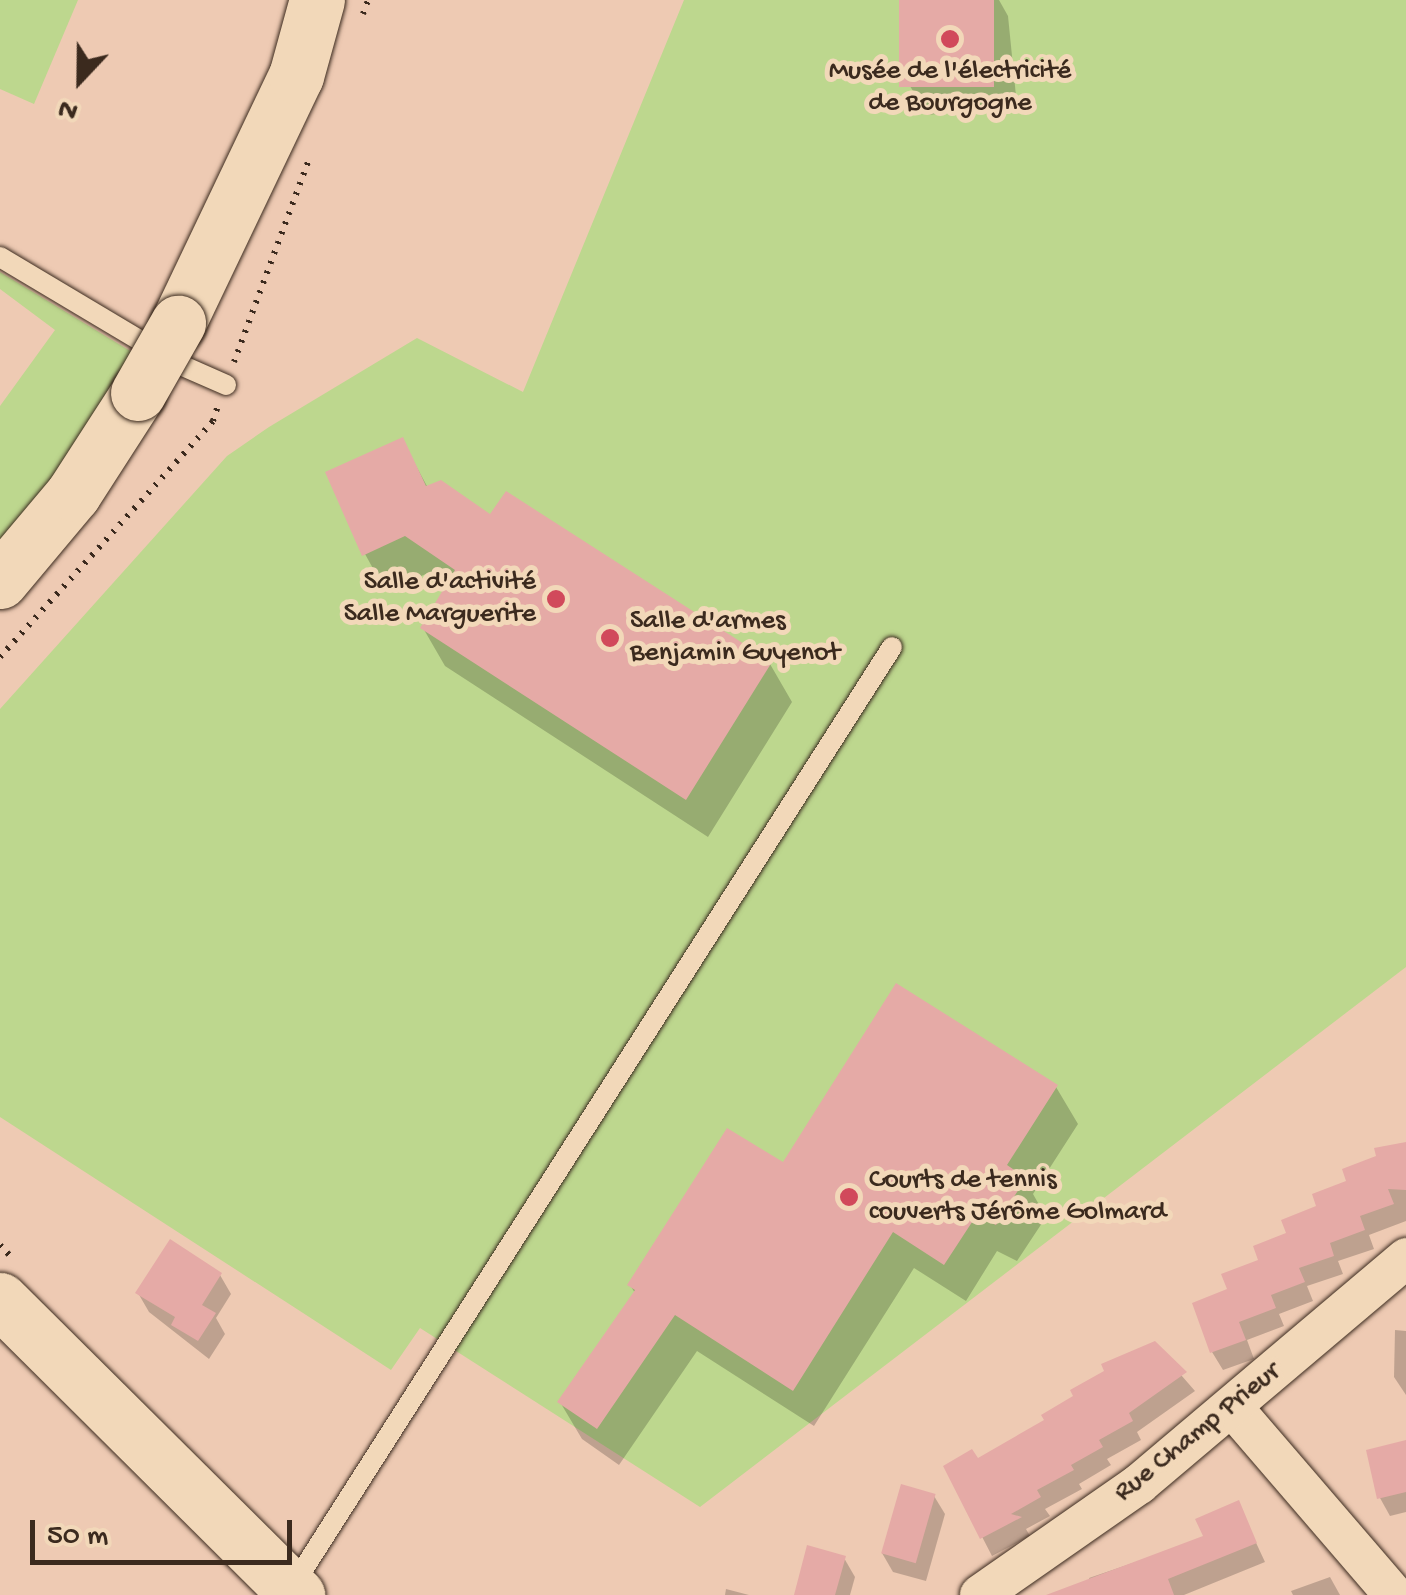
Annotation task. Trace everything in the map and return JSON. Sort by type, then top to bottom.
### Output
[{"type":"street","points":[[0,581],[74,494],[160,356],[296,76],[317,0]]},
{"type":"street","name":"Rue Champ Prieur","points":[[980,1595],[1090,1520],[1233,1408],[1406,1258]]},
{"type":"street","points":[[0,1300],[294,1592]]},
{"type":"street","points":[[1233,1408],[1394,1595]]},
{"type":"lane","points":[[0,257],[160,356],[226,384]]},
{"type":"lane","points":[[294,1592],[892,646]]},
{"type":"green space","points":[[0,0],[78,0],[34,104],[0,89]]},
{"type":"green space","points":[[684,0],[1406,0],[1406,967],[700,1507],[420,1328],[391,1370],[0,1117],[0,709],[227,456],[269,427],[417,338],[523,392]]},
{"type":"green space","points":[[0,272],[132,352],[95,421],[0,551],[0,406],[55,330],[0,289]]},
{"type":"building","name":"Musée de l'électricité de Bourgogne","points":[[899,0],[994,0],[994,87],[899,87]]},
{"type":"building","name":"Salle d'activité Salle Marguerite","points":[[403,437],[426,486],[441,480],[490,514],[506,491],[772,662],[686,800],[420,628],[455,570],[405,536],[362,556],[325,472]]},
{"type":"building","name":"Courts de tennis couverts Jérôme Golmard","points":[[896,983],[1058,1085],[1007,1165],[1026,1178],[996,1225],[976,1216],[944,1265],[893,1232],[793,1391],[675,1315],[597,1429],[557,1402],[635,1290],[627,1285],[727,1128],[783,1162]]},
{"type":"building","points":[[1406,1142],[1406,1190],[1388,1189],[1394,1204],[1360,1216],[1365,1230],[1330,1243],[1334,1256],[1299,1268],[1305,1282],[1271,1295],[1276,1308],[1239,1322],[1246,1340],[1210,1353],[1192,1303],[1227,1289],[1221,1274],[1258,1260],[1253,1246],[1286,1233],[1281,1220],[1316,1206],[1312,1194],[1346,1181],[1342,1169],[1376,1156],[1374,1148]]},
{"type":"building","points":[[170,1239],[222,1273],[202,1305],[216,1313],[198,1341],[171,1325],[175,1317],[135,1293]]},
{"type":"building","points":[[1155,1341],[1187,1372],[1129,1413],[1133,1421],[1099,1440],[1103,1447],[1071,1465],[1074,1470],[1037,1490],[1041,1497],[1011,1514],[1022,1517],[980,1539],[943,1466],[972,1449],[978,1458],[1044,1420],[1041,1415],[1073,1396],[1070,1390],[1104,1371],[1101,1364]]},
{"type":"building","points":[[1406,1440],[1406,1492],[1377,1499],[1366,1450]]},
{"type":"building","points":[[901,1484],[936,1494],[916,1563],[881,1553]]},
{"type":"building","points":[[1239,1500],[1257,1543],[1168,1579],[1174,1595],[1046,1595],[1203,1536],[1195,1519]]},
{"type":"building","points":[[807,1545],[846,1556],[835,1595],[794,1595]]},
{"type":"place","name":"Musée de l'électricité de Bourgogne","points":[[950,39]]},
{"type":"place","name":"Salle d'activité Salle Marguerite","points":[[556,599]]},
{"type":"place","name":"Salle d'armes Benjamin Guyenot","points":[[610,638]]},
{"type":"place","name":"Courts de tennis couverts Jérôme Golmard","points":[[849,1197]]}]
